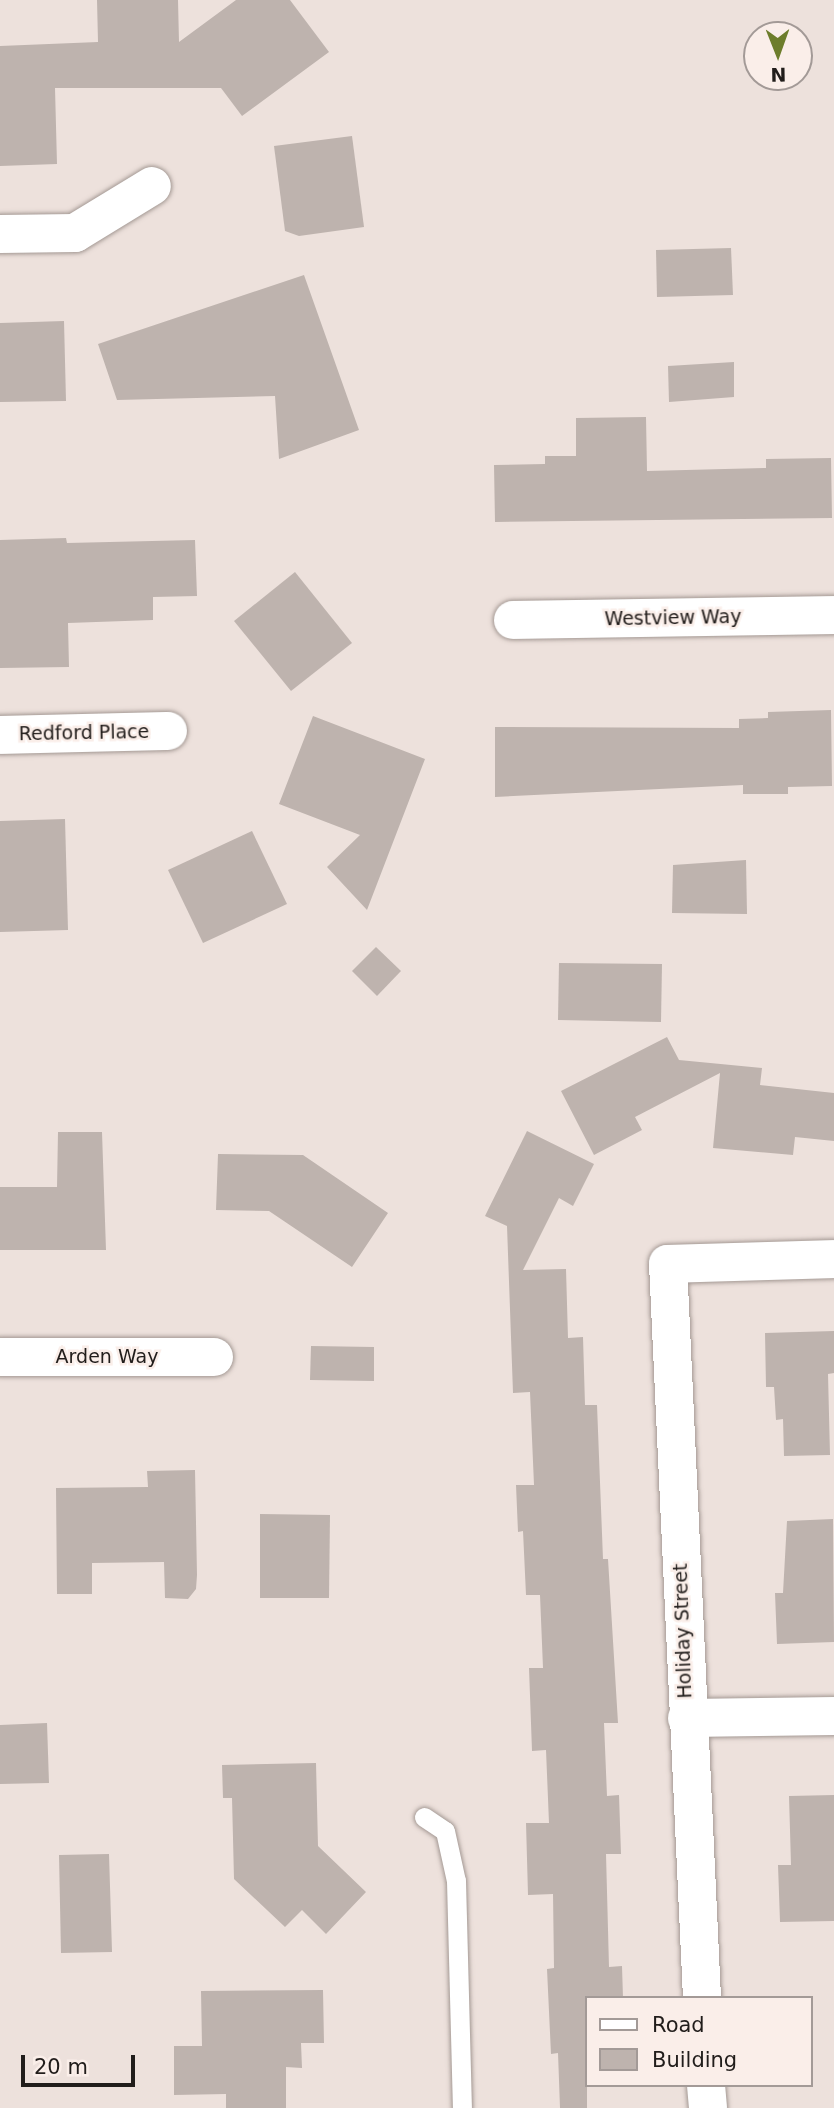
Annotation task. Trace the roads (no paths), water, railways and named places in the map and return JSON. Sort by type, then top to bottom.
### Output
[{"type":"street","points":[[0,234],[75,233],[152,186]]},
{"type":"street","name":"Westview Way","points":[[513,620],[834,615]]},
{"type":"street","name":"Redford Place","points":[[0,736],[168,732]]},
{"type":"street","name":"Holiday Street","points":[[702,1996],[668,1264],[834,1259]]},
{"type":"street","name":"Arden Way","points":[[0,1357],[214,1357]]},
{"type":"street","points":[[687,1718],[834,1716]]},
{"type":"street","points":[[706,2087],[708,2108]]},
{"type":"lane","points":[[424,1817],[445,1831],[456,1881],[462,2108]]}]
